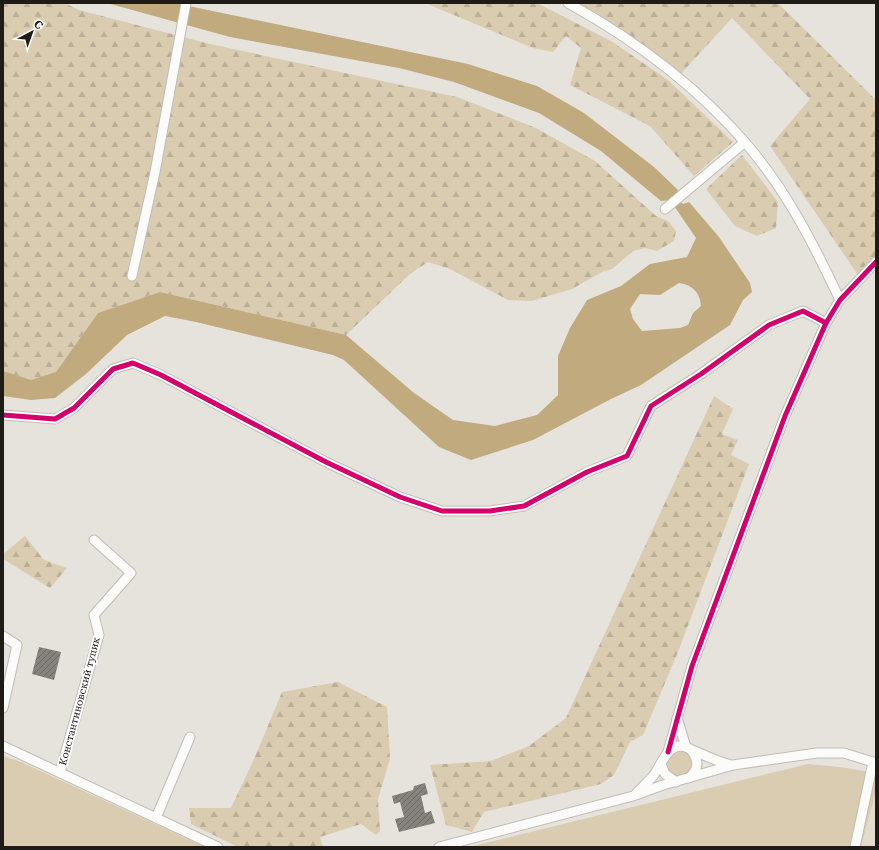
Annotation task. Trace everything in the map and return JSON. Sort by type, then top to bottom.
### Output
[{"type":"street","points":[[132,276],[155,172],[180,27],[186,3]]},
{"type":"street","points":[[568,3],[588,14],[663,65],[725,120],[744,142],[803,225],[840,300]]},
{"type":"street","points":[[665,209],[744,142]]},
{"type":"street","points":[[634,796],[654,775],[668,752],[692,666],[785,416],[826,323],[840,300],[876,262]]},
{"type":"street","points":[[3,415],[55,419],[74,408],[113,369],[133,363],[161,375],[318,458],[400,497],[442,511],[490,511],[524,506],[587,472],[627,456],[651,406],[701,374],[769,325],[803,311],[826,323]]},
{"type":"street","name":"Константиновский тупик","points":[[60,772],[99,635],[94,615],[131,573],[94,540]]},
{"type":"street","points":[[3,636],[17,645],[3,708]]},
{"type":"street","points":[[677,717],[689,749],[696,756],[697,763],[693,774],[688,779]]},
{"type":"street","points":[[156,818],[190,737]]},
{"type":"street","points":[[3,746],[218,847]]},
{"type":"street","points":[[668,752],[678,747],[689,749],[715,761],[733,765]]},
{"type":"street","points":[[439,847],[634,796],[733,765],[832,752],[844,753],[875,762],[855,847]]},
{"type":"street","points":[[661,764],[665,774],[676,782]]},
{"type":"shaded area","points":[[107,3],[174,3],[468,64],[537,86],[584,113],[654,167],[678,190],[675,197],[683,204],[689,202],[719,237],[750,283],[752,292],[743,300],[730,325],[641,385],[533,440],[471,460],[439,447],[344,360],[333,355],[165,316],[127,335],[86,374],[55,398],[31,400],[3,396],[3,371],[31,380],[56,372],[98,313],[160,292],[346,335],[414,393],[453,420],[495,426],[537,415],[558,395],[558,356],[570,328],[587,300],[621,286],[650,264],[687,257],[696,238],[670,200],[661,201],[601,151],[539,113],[454,82],[399,68],[230,37]],"holes":[[[679,283],[695,290],[699,297],[701,306],[693,313],[688,325],[680,328],[642,331],[633,319],[630,309],[640,294],[660,295]]]},
{"type":"shaded area","points":[[876,791],[876,847],[861,847],[872,806]]},
{"type":"green space","points":[[3,3],[65,3],[79,10],[210,44],[457,97],[536,128],[595,161],[656,216],[668,221],[676,231],[674,241],[657,251],[645,248],[633,251],[612,269],[602,272],[572,289],[532,301],[508,300],[450,269],[428,262],[411,273],[346,335],[160,292],[98,313],[56,372],[31,381],[3,371]]},
{"type":"green space","points":[[425,3],[537,3],[611,41],[668,80],[733,142],[694,176],[650,126],[570,85],[581,48],[566,36],[553,52],[533,48]]},
{"type":"green space","points":[[568,3],[778,3],[876,100],[876,262],[858,275],[770,146],[810,99],[732,18],[677,78]]},
{"type":"green space","points":[[742,155],[778,202],[776,228],[757,236],[735,226],[706,189]]},
{"type":"green space","points":[[714,396],[733,409],[722,434],[738,440],[731,455],[749,464],[678,652],[643,735],[630,742],[614,775],[601,784],[484,812],[472,832],[446,825],[430,765],[491,761],[529,746],[566,718]]},
{"type":"green space","points":[[25,536],[44,560],[67,568],[50,588],[3,559],[3,554]]},
{"type":"green space","points":[[338,682],[387,707],[390,759],[378,799],[380,831],[376,835],[361,824],[320,837],[323,847],[238,847],[191,824],[189,808],[231,808],[255,757],[282,692]]},
{"type":"green space","points":[[679,751],[688,755],[692,764],[688,773],[679,777],[670,773],[666,764],[670,755]]},
{"type":"green space","points":[[3,756],[21,762],[205,847],[3,847]]},
{"type":"green space","points":[[808,764],[840,767],[876,773],[876,791],[861,847],[469,847]]},
{"type":"building","points":[[39,647],[61,652],[54,680],[32,674]]},
{"type":"building","points":[[425,783],[428,794],[421,796],[425,813],[431,811],[435,823],[399,832],[395,819],[404,817],[400,802],[394,804],[392,796],[413,790],[414,786]]},
{"type":"cycle path","points":[[668,752],[692,666],[785,416],[826,323],[840,300],[876,262]]},
{"type":"cycle path","points":[[3,415],[55,419],[74,408],[113,369],[133,363],[161,375],[326,462],[400,497],[442,511],[490,511],[524,506],[587,472],[627,456],[651,406],[701,374],[769,325],[803,311],[826,323]]}]
